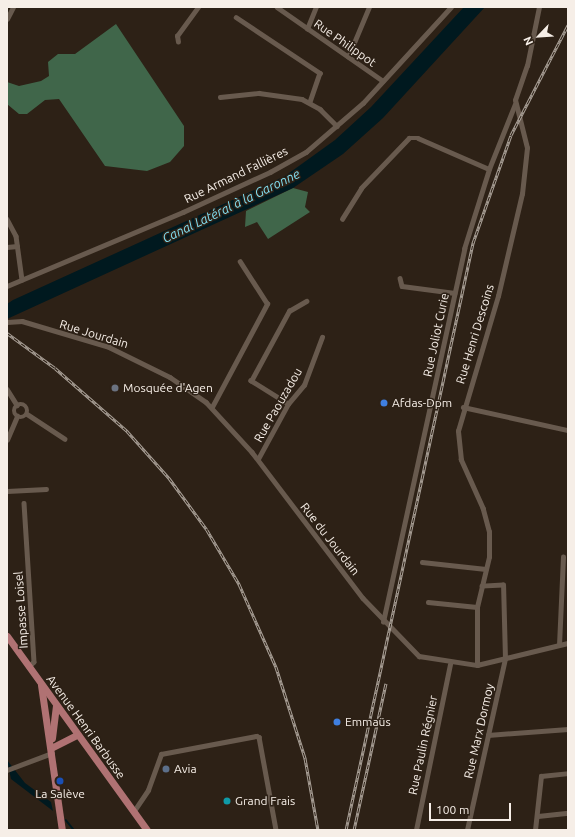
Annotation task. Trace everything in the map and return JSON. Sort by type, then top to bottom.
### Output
[{"type":"main road","name":"Avenue Henri Barbusse","points":[[7,636],[147,830]]},
{"type":"main road","points":[[41,683],[62,829]]},
{"type":"main road","points":[[46,713],[55,704]]},
{"type":"main road","points":[[51,749],[55,704]]},
{"type":"main road","points":[[51,749],[77,735]]},
{"type":"street","points":[[7,19],[13,7]]},
{"type":"street","points":[[178,42],[177,36],[198,7]]},
{"type":"street","name":"Rue Philippot","points":[[277,7],[383,81]]},
{"type":"street","points":[[307,29],[316,7]]},
{"type":"street","points":[[348,57],[369,7]]},
{"type":"street","name":"Rue Armand Fallières","points":[[7,286],[270,172],[306,152],[337,126],[383,81],[451,7]]},
{"type":"street","name":"Rue Henri Descoins","points":[[477,665],[477,607],[490,546],[488,523],[461,460],[457,444],[463,407],[498,296],[522,194],[527,148],[515,104],[539,7]]},
{"type":"street","points":[[236,17],[320,73],[310,102]]},
{"type":"street","points":[[220,97],[258,93],[310,102],[337,126]]},
{"type":"street","name":"Rue Joliot Curie","points":[[383,622],[455,293],[489,168],[515,104]]},
{"type":"street","points":[[342,219],[360,188],[410,138],[418,138],[489,168]]},
{"type":"street","points":[[7,219],[15,232],[22,280]]},
{"type":"street","points":[[7,247],[18,246]]},
{"type":"street","points":[[212,407],[267,304],[240,262]]},
{"type":"street","points":[[400,278],[402,286],[455,293]]},
{"type":"street","points":[[288,404],[252,381],[289,311],[306,301]]},
{"type":"street","name":"Rue Jourdain","points":[[7,322],[22,321],[116,350],[170,377],[212,407],[258,459]]},
{"type":"street","name":"Rue Paouzadou","points":[[258,459],[288,404],[304,386],[322,337]]},
{"type":"street","points":[[7,389],[17,405]]},
{"type":"street","points":[[17,405],[27,406],[27,414]]},
{"type":"street","points":[[17,405],[14,412],[18,416]]},
{"type":"street","points":[[463,407],[568,430]]},
{"type":"street","points":[[18,416],[27,414],[65,439]]},
{"type":"street","points":[[7,440],[18,416]]},
{"type":"street","name":"Rue du Jourdain","points":[[258,459],[307,528],[383,622],[419,656],[450,664],[477,665],[568,643]]},
{"type":"street","points":[[7,491],[46,489]]},
{"type":"street","name":"Impasse Loisel","points":[[24,503],[34,662],[29,667]]},
{"type":"street","points":[[559,645],[563,558]]},
{"type":"street","points":[[422,562],[486,570]]},
{"type":"street","name":"Rue Marx Dormoy","points":[[467,830],[505,659],[503,585],[482,586]]},
{"type":"street","points":[[428,602],[477,607]]},
{"type":"street","name":"Rue Paulin Régnier","points":[[416,830],[450,664]]},
{"type":"street","points":[[488,735],[568,729]]},
{"type":"street","points":[[134,812],[148,790],[161,754],[259,737],[276,830]]},
{"type":"street","points":[[7,770],[19,766],[51,749]]},
{"type":"street","points":[[534,830],[538,816],[541,776],[568,773]]},
{"type":"street","points":[[538,816],[568,813]]},
{"type":"green space","points":[[116,24],[184,126],[184,146],[170,162],[147,171],[105,166],[59,99],[45,100],[27,114],[19,114],[7,104],[7,82],[19,86],[41,81],[49,76],[48,62],[58,54],[75,54]]},
{"type":"green space","points":[[293,188],[308,192],[305,207],[310,212],[268,239],[257,222],[245,227],[246,211]]},
{"type":"water","name":"Canal Latéral à la Garonne","points":[[464,7],[485,7],[383,118],[343,154],[293,188],[7,319],[7,304],[13,300],[285,176],[335,140],[371,107]]},
{"type":"water","points":[[7,760],[25,783],[51,802],[53,811],[11,779]]},
{"type":"waterway","points":[[66,820],[74,830]]},
{"type":"railway","points":[[346,830],[473,243],[511,135],[568,25]]},
{"type":"railway","points":[[7,333],[55,368],[127,431],[169,478],[207,530],[239,584],[276,667],[305,758],[318,830]]},
{"type":"railway","points":[[354,830],[386,683]]},
{"type":"place","name":"Mosquée d'Agen","points":[[115,388]]},
{"type":"place","name":"Afdas-Dpm","points":[[384,403]]},
{"type":"place","name":"Emmaüs","points":[[337,722]]},
{"type":"place","name":"Avia","points":[[166,769]]},
{"type":"place","name":"La Salève","points":[[60,781]]},
{"type":"place","name":"Grand Frais","points":[[227,801]]}]
